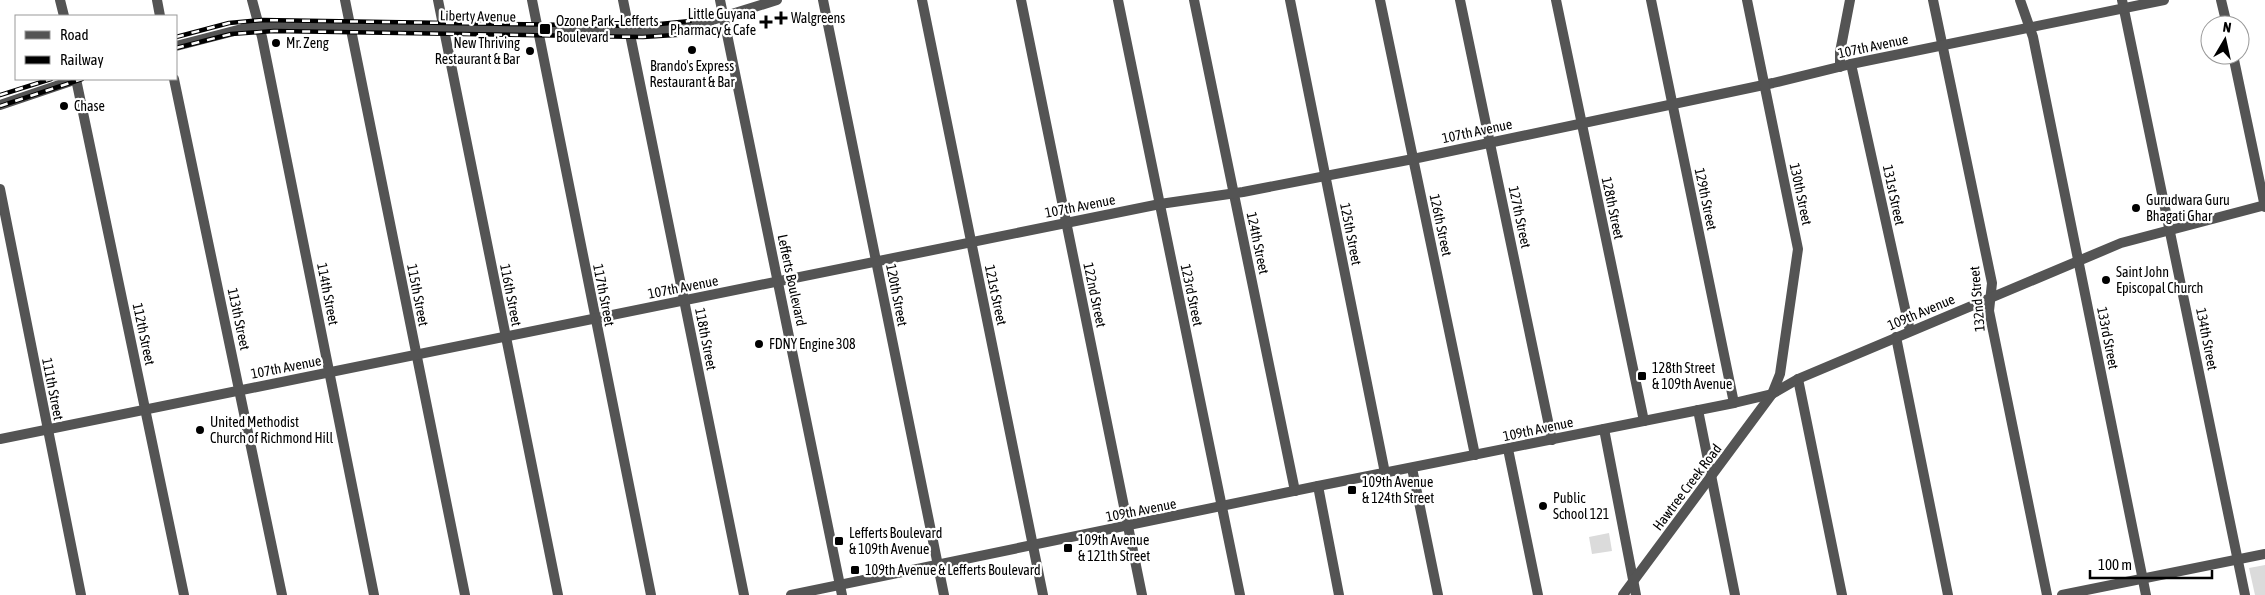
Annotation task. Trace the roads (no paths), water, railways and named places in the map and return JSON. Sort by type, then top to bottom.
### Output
[{"type":"street","points":[[60,0],[64,15]]},
{"type":"street","points":[[157,0],[160,15]]},
{"type":"street","name":"114th Street","points":[[252,0],[266,56],[374,595]]},
{"type":"street","name":"115th Street","points":[[345,0],[465,595]]},
{"type":"street","name":"116th Street","points":[[438,0],[558,595]]},
{"type":"street","name":"117th Street","points":[[532,0],[651,595]]},
{"type":"street","name":"118th Street","points":[[623,0],[744,595]]},
{"type":"street","name":"Lefferts Boulevard","points":[[720,0],[841,590]]},
{"type":"street","name":"Liberty Avenue","points":[[178,45],[257,24],[630,32],[673,30],[724,17],[777,0]]},
{"type":"street","name":"120th Street","points":[[823,0],[944,595]]},
{"type":"street","name":"121st Street","points":[[922,0],[1043,595]]},
{"type":"street","name":"122nd Street","points":[[1021,0],[1142,595]]},
{"type":"street","name":"123rd Street","points":[[1118,0],[1240,595]]},
{"type":"street","name":"124th Street","points":[[1194,0],[1295,491]]},
{"type":"street","name":"125th Street","points":[[1290,0],[1386,474]]},
{"type":"street","name":"126th Street","points":[[1380,0],[1475,456]]},
{"type":"street","name":"127th Street","points":[[1460,0],[1552,440]]},
{"type":"street","name":"128th Street","points":[[1556,0],[1644,421]]},
{"type":"street","name":"129th Street","points":[[1651,0],[1734,403]]},
{"type":"street","name":"130th Street","points":[[1747,0],[1798,249],[1780,374],[1772,394]]},
{"type":"street","points":[[1843,0],[1847,17]]},
{"type":"street","points":[[1840,67],[1840,52],[1850,0]]},
{"type":"street","name":"132nd Street","points":[[1933,0],[1992,283],[1989,311],[2047,595]]},
{"type":"street","name":"133rd Street","points":[[2020,0],[2029,28],[2146,595]]},
{"type":"street","name":"107th Avenue","points":[[0,439],[1160,204],[1326,177],[1673,105],[1851,64],[2029,28],[2123,4],[2164,0]]},
{"type":"street","points":[[2221,0],[2225,15]]},
{"type":"street","name":"134th Street","points":[[2123,4],[2245,595]]},
{"type":"street","name":"131st Street","points":[[1851,64],[1910,331]]},
{"type":"street","points":[[2235,65],[2265,205]]},
{"type":"street","points":[[0,105],[74,80]]},
{"type":"street","name":"112th Street","points":[[77,80],[184,595]]},
{"type":"street","name":"113th Street","points":[[174,80],[282,595]]},
{"type":"street","name":"111th Street","points":[[0,189],[81,595]]},
{"type":"street","name":"109th Avenue","points":[[791,595],[841,590],[938,565],[1033,545],[1772,394],[1798,379],[2121,243],[2265,205]]},
{"type":"street","points":[[1896,337],[1948,595]]},
{"type":"street","points":[[1798,379],[1842,595]]},
{"type":"street","name":"Hawtree Creek Road","points":[[1623,595],[1772,394]]},
{"type":"street","points":[[1698,410],[1735,595]]},
{"type":"street","points":[[1604,429],[1636,595]]},
{"type":"street","points":[[1508,449],[1538,595]]},
{"type":"street","points":[[1412,468],[1438,595]]},
{"type":"street","points":[[1318,486],[1339,595]]},
{"type":"street","points":[[2062,595],[2265,554]]},
{"type":"railway","points":[[178,36],[229,23],[262,20],[640,26],[690,21]]},
{"type":"railway","points":[[178,47],[231,34],[274,31],[643,37],[691,34]]},
{"type":"railway","points":[[0,95],[48,80]]},
{"type":"railway","points":[[0,106],[79,80]]},
{"type":"place","name":"Walgreens","points":[[781,18]]},
{"type":"place","name":"Little Guyana Pharmacy & Cafe","points":[[766,22]]},
{"type":"place","name":"Ozone Park–Lefferts Boulevard","points":[[545,29]]},
{"type":"place","name":"Mr. Zeng","points":[[276,43]]},
{"type":"place","name":"Brando's Express Restaurant & Bar","points":[[692,50]]},
{"type":"place","name":"New Thriving Restaurant & Bar","points":[[530,51]]},
{"type":"place","name":"Chase","points":[[64,106]]},
{"type":"place","name":"Gurudwara Guru Bhagati Ghar","points":[[2136,208]]},
{"type":"place","name":"Saint John Episcopal Church","points":[[2106,280]]},
{"type":"place","name":"FDNY Engine 308","points":[[759,344]]},
{"type":"place","name":"128th Street & 109th Avenue","points":[[1642,376]]},
{"type":"place","name":"United Methodist Church of Richmond Hill","points":[[200,430]]},
{"type":"place","name":"109th Avenue & 124th Street","points":[[1352,490]]},
{"type":"place","name":"Public School 121","points":[[1543,506]]},
{"type":"place","name":"Lefferts Boulevard & 109th Avenue","points":[[839,541]]},
{"type":"place","name":"109th Avenue & 121th Street","points":[[1068,548]]},
{"type":"place","name":"109th Avenue & Lefferts Boulevard","points":[[855,570]]}]
